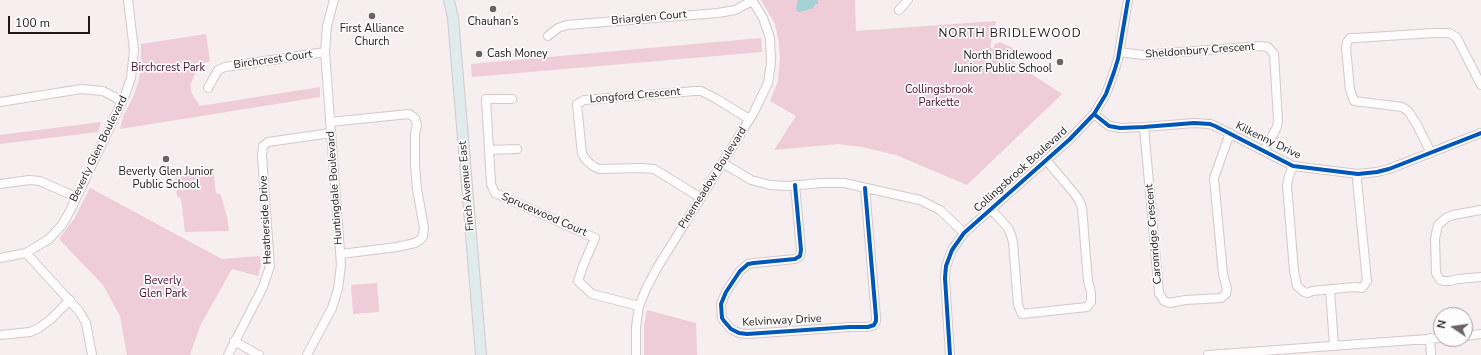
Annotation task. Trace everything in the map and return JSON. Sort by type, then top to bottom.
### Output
[{"type":"main road","name":"Finch Avenue East","points":[[449,0],[453,18],[481,355]]},
{"type":"main road","name":"Finch Avenue East","points":[[453,18],[455,0]]},
{"type":"street","name":"Beverly Glen Boulevard","points":[[0,258],[26,253],[49,239],[62,225],[76,197],[122,101],[131,78],[134,55],[128,0]]},
{"type":"street","name":"Huntingdale Boulevard","points":[[307,355],[330,313],[335,301],[340,277],[341,254],[325,52],[327,26],[334,0]]},
{"type":"street","name":"Briarglen Court","points":[[548,36],[558,28],[567,25],[718,13],[735,10],[752,0]]},
{"type":"street","name":"Pinemeadow Boulevard","points":[[636,355],[639,306],[646,290],[655,272],[755,110],[768,83],[772,54],[770,38],[760,12],[752,0]]},
{"type":"street","points":[[899,10],[908,0]]},
{"type":"street","name":"Collingsbrook Boulevard","points":[[950,355],[945,286],[946,266],[952,250],[964,233],[1046,160],[1094,114],[1106,94],[1111,82],[1119,52],[1128,0]]},
{"type":"street","points":[[1431,153],[1416,123],[1408,111],[1402,107],[1354,101],[1350,90],[1346,48],[1347,42],[1350,38],[1449,33],[1456,37],[1481,85]]},
{"type":"street","name":"Sheldonbury Crescent","points":[[1119,52],[1143,55],[1260,46],[1268,47],[1274,54],[1278,120],[1277,127],[1264,151]]},
{"type":"street","name":"Birchcrest Court","points":[[208,88],[218,70],[225,67],[325,52]]},
{"type":"street","points":[[0,102],[81,89],[103,91],[122,101]]},
{"type":"street","name":"Longford Crescent","points":[[701,198],[654,169],[599,169],[587,161],[582,154],[577,104],[584,100],[701,91],[749,119]]},
{"type":"street","name":"Sprucewood Court","points":[[512,98],[486,99],[491,184],[494,193],[595,238],[578,281],[592,294],[639,306]]},
{"type":"street","name":"Huntingdale Boulevard","points":[[330,122],[409,114],[415,118],[417,125],[415,134],[415,158],[417,190],[424,228],[423,236],[415,243],[397,247],[341,254]]},
{"type":"street","name":"Kilkenny Drive","points":[[1094,114],[1105,123],[1115,127],[1144,127],[1203,123],[1215,126],[1230,133],[1293,166],[1358,174],[1382,171],[1481,133]]},
{"type":"street","name":"Caronridge Crescent","points":[[1144,127],[1159,293],[1164,301],[1170,303],[1185,300],[1221,298],[1226,294],[1227,289],[1223,274],[1214,178],[1230,133]]},
{"type":"street","name":"Heatherside Drive","points":[[228,355],[263,287],[270,266],[262,156],[263,146],[268,142],[331,134]]},
{"type":"street","points":[[489,150],[517,149]]},
{"type":"street","points":[[991,209],[1008,228],[1011,235],[1014,250],[1018,305],[1022,314],[1087,308],[1091,302],[1091,292],[1088,281],[1082,208],[1074,193],[1046,160]]},
{"type":"street","points":[[723,163],[751,180],[770,185],[795,186],[821,183],[844,183],[925,202],[940,210],[964,233]]},
{"type":"street","points":[[1293,166],[1288,176],[1287,186],[1295,283],[1299,290],[1308,293],[1312,291],[1354,287],[1362,288],[1367,281],[1357,180],[1358,174]]},
{"type":"street","points":[[0,184],[29,180],[40,181],[76,197]]},
{"type":"street","name":"Kelvinway Drive","points":[[795,186],[801,250],[800,256],[795,259],[748,264],[740,270],[726,292],[721,304],[722,318],[731,329],[739,333],[746,334],[868,327],[874,325],[876,316],[865,188]]},
{"type":"street","points":[[1481,210],[1453,215],[1446,218],[1438,225],[1435,239],[1436,273],[1440,280],[1450,281],[1481,277]]},
{"type":"street","points":[[26,253],[79,311],[86,323],[92,355]]},
{"type":"street","points":[[1330,290],[1334,346]]},
{"type":"street","points":[[0,335],[30,332],[39,328],[51,320],[70,300]]},
{"type":"street","points":[[1208,355],[1430,338],[1431,355]]},
{"type":"street","points":[[234,341],[259,355]]},
{"type":"green space","name":"Collingsbrook Parkette","points":[[761,0],[855,0],[856,31],[996,21],[990,47],[993,49],[995,44],[1000,42],[1015,49],[1010,60],[1062,94],[967,185],[896,155],[862,147],[838,144],[774,150],[796,116],[770,101],[778,81],[780,58],[779,43],[775,24]]},
{"type":"green space","name":"Birchcrest Park","points":[[206,34],[210,61],[202,64],[198,68],[190,85],[192,94],[200,106],[320,87],[320,97],[120,129],[123,117],[134,95],[139,80],[141,44]]},
{"type":"green space","points":[[761,38],[762,52],[472,77],[471,64]]},
{"type":"green space","points":[[101,122],[98,132],[0,144],[0,135]]},
{"type":"green space","points":[[213,167],[216,193],[221,195],[229,231],[185,232],[181,199],[177,196],[175,174]]},
{"type":"green space","name":"Beverly Glen Park","points":[[90,188],[222,259],[260,256],[261,265],[258,276],[232,269],[200,326],[190,355],[127,355],[120,316],[103,285],[59,239],[74,219]]},
{"type":"green space","points":[[377,283],[379,312],[353,314],[351,285]]},
{"type":"green space","points":[[647,310],[696,323],[697,355],[644,355],[644,325]]},
{"type":"water","points":[[798,0],[818,0],[818,4],[815,4],[811,9],[799,12],[796,8]]},
{"type":"cycle path","points":[[950,355],[945,278],[946,266],[952,250],[964,233],[1070,139],[1094,114],[1106,94],[1118,59],[1128,0]]},
{"type":"cycle path","points":[[1094,114],[1109,126],[1120,128],[1194,123],[1210,124],[1293,166],[1358,174],[1389,169],[1481,133]]},
{"type":"cycle path","points":[[795,185],[801,250],[800,256],[795,259],[748,264],[740,271],[726,292],[721,304],[722,318],[731,329],[739,333],[747,334],[868,327],[874,325],[876,317],[865,188]]},
{"type":"place","name":"Chauhan’s","points":[[493,9]]},
{"type":"place","name":"First Alliance Church","points":[[372,16]]},
{"type":"place","name":"Cash Money","points":[[479,54]]},
{"type":"place","name":"North Bridlewood Junior Public School","points":[[1060,62]]},
{"type":"place","name":"Beverly Glen Junior Public School","points":[[166,159]]},
{"type":"district","name":"NORTH BRIDLEWOOD","points":[[1010,34]]}]
